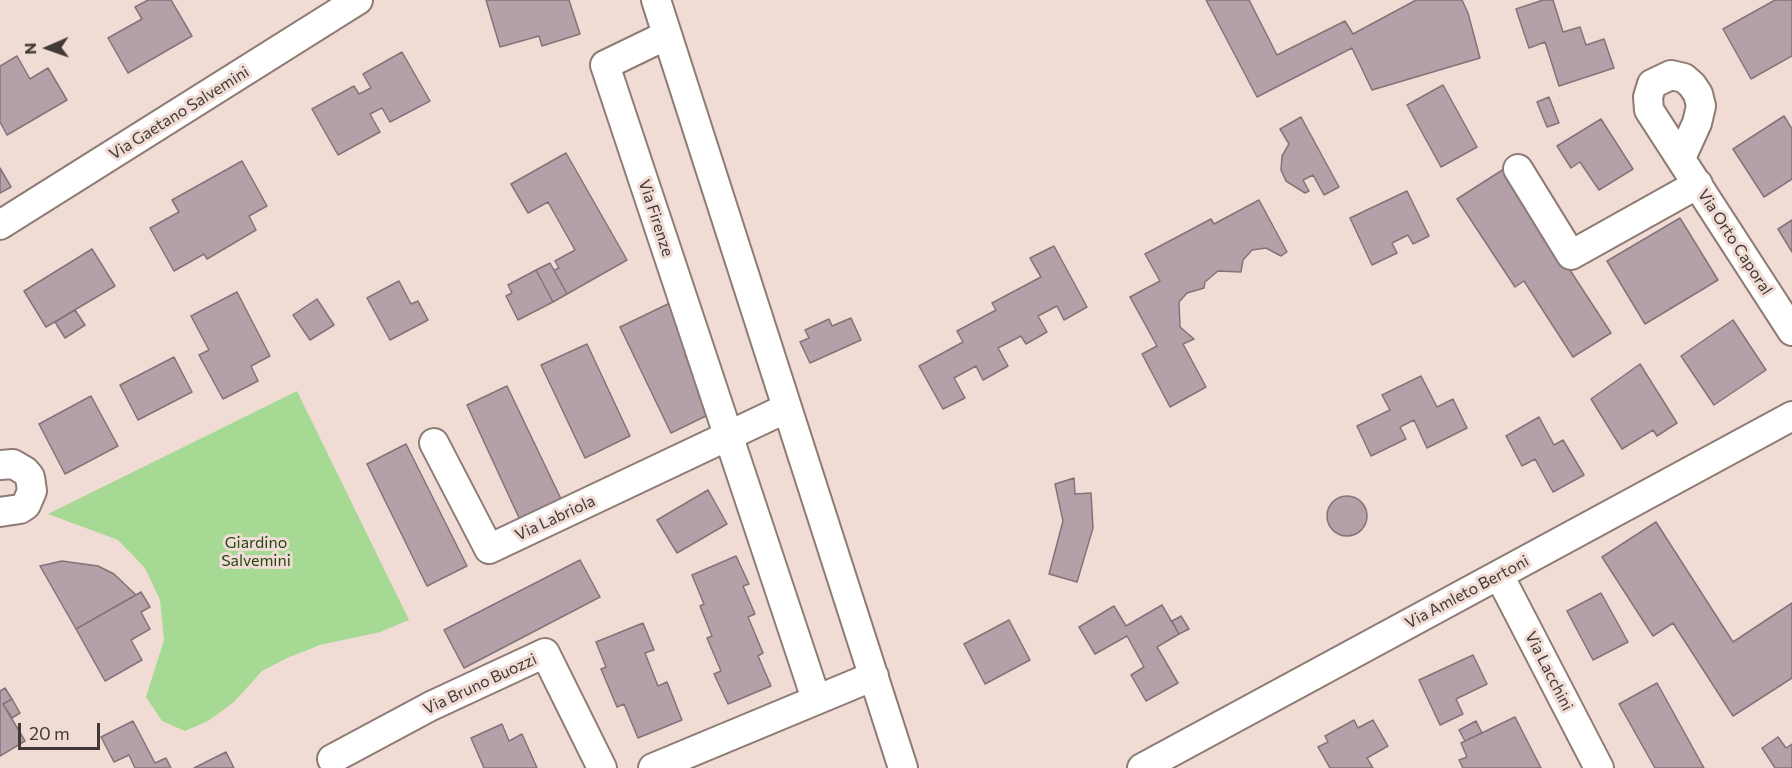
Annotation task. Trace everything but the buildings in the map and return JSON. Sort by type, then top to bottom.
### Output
[{"type":"street","name":"Via Gaetano Salvemini","points":[[0,225],[358,0]]},
{"type":"street","points":[[656,0],[903,768]]},
{"type":"street","name":"Via Firenze","points":[[668,35],[605,65],[816,699]]},
{"type":"street","name":"Via Orto Caporal","points":[[1681,158],[1792,332]]},
{"type":"street","name":"Via Orto Caporal","points":[[1518,170],[1571,255],[1698,184]]},
{"type":"street","points":[[729,436],[787,408]]},
{"type":"street","name":"Via Amleto Bertoni","points":[[1142,768],[1792,416]]},
{"type":"street","name":"Via Labriola","points":[[434,443],[489,549],[729,436]]},
{"type":"street","points":[[0,512],[20,509],[26,505],[32,491],[30,477],[25,471],[2,460]]},
{"type":"street","name":"Via Lacchini","points":[[1499,575],[1599,768]]},
{"type":"street","name":"Via Bruno Buozzi","points":[[332,759],[431,706],[545,653],[602,768]]},
{"type":"street","points":[[653,768],[874,676]]},
{"type":"green space","name":"Giardino Salvemini","points":[[297,391],[409,620],[380,632],[320,645],[287,658],[262,671],[234,702],[208,721],[185,731],[162,721],[146,697],[164,640],[160,600],[145,568],[118,540],[48,514]]}]
